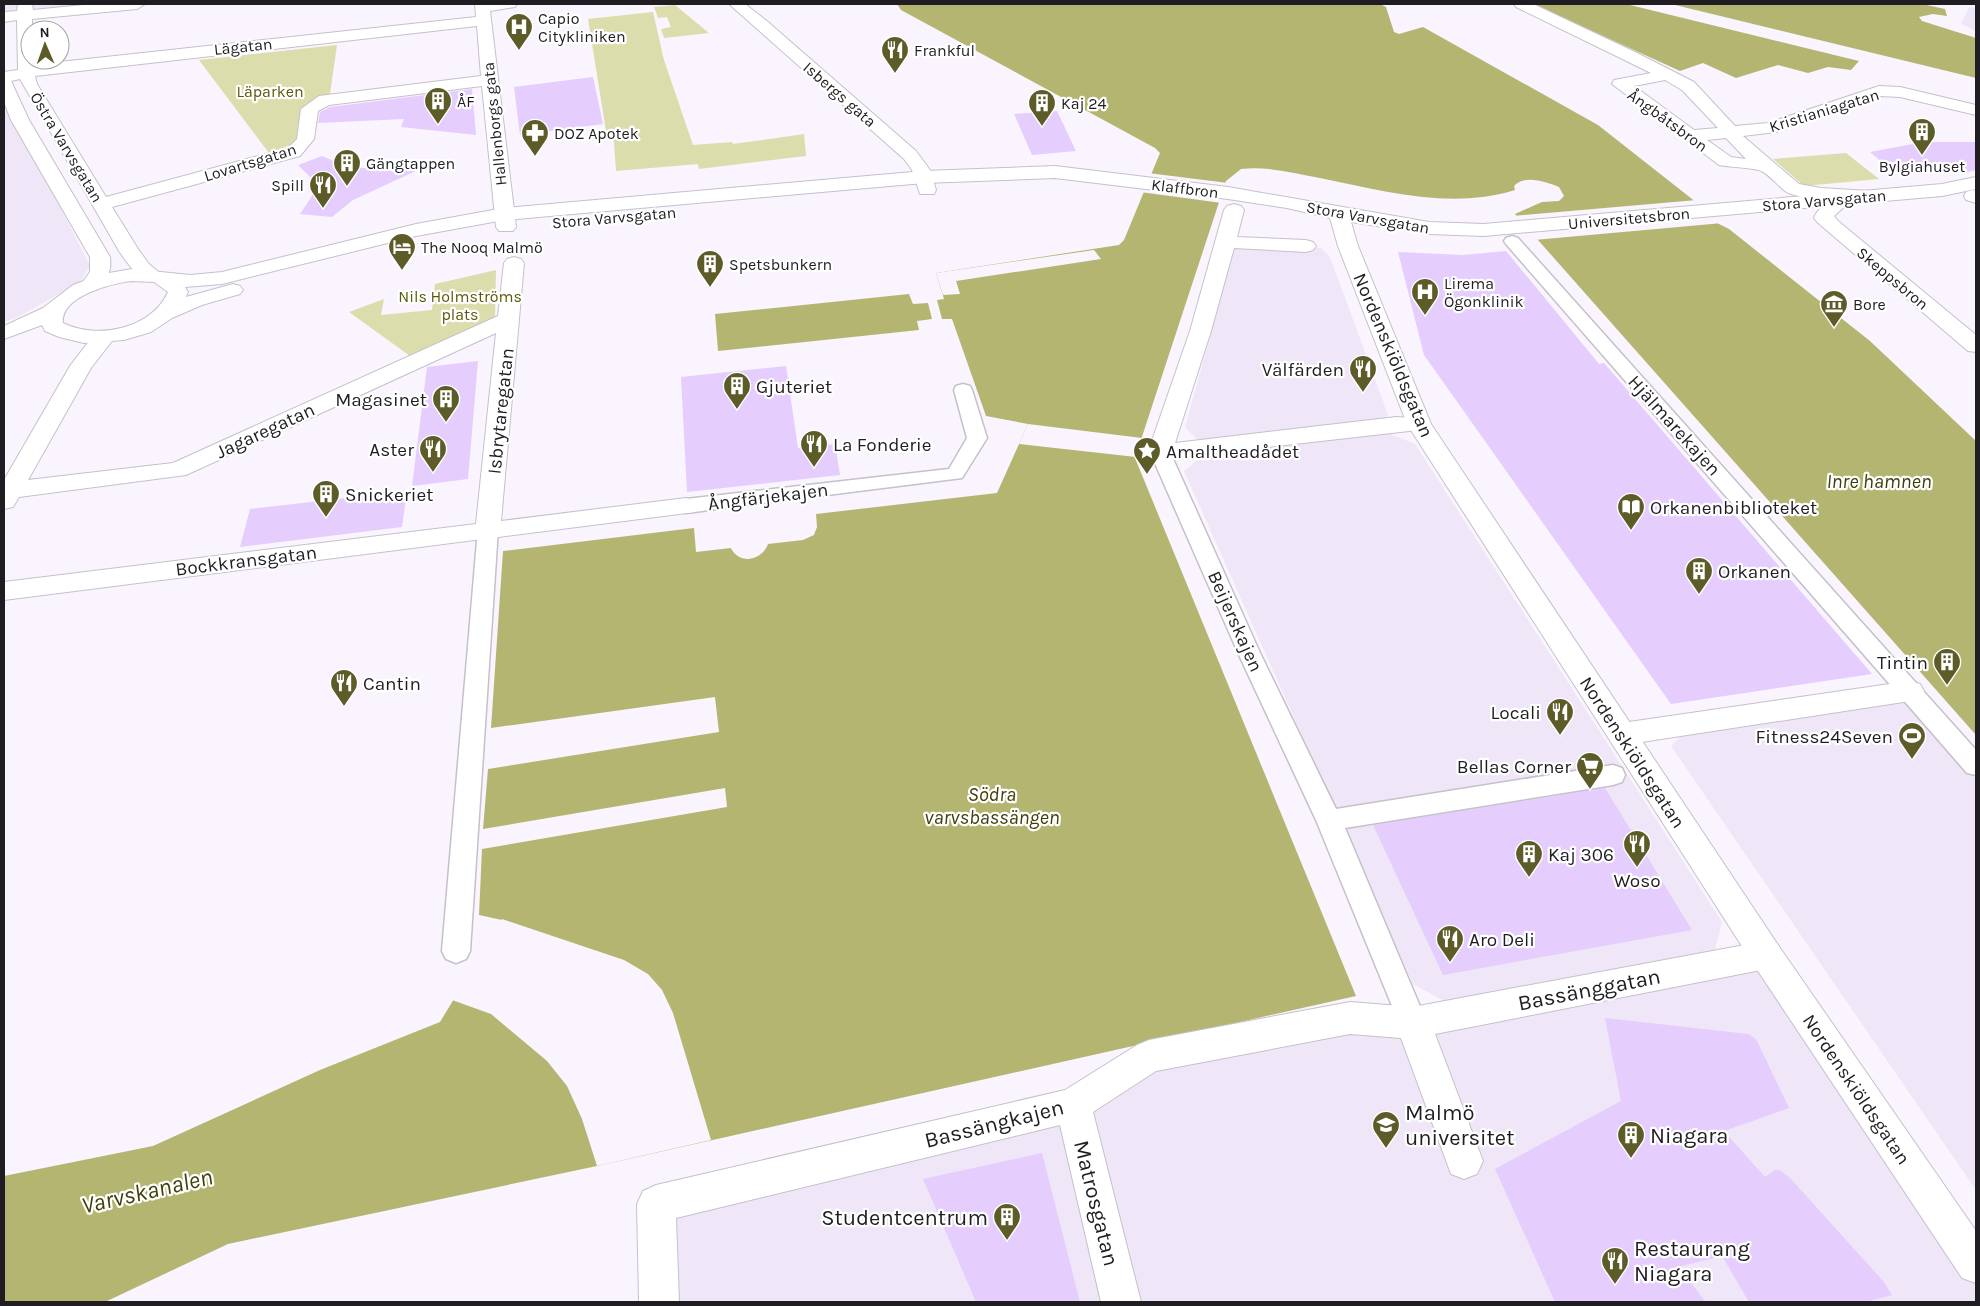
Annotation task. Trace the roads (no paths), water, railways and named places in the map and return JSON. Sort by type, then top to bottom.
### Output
[{"type":"street","points":[[4,17],[25,9],[137,4]]},
{"type":"street","name":"Lägatan","points":[[4,77],[25,72],[482,11],[510,4]]},
{"type":"street","points":[[739,6],[761,4]]},
{"type":"street","name":"Ångbåtsbron","points":[[1521,4],[1688,86],[1707,104],[1730,133],[1763,165],[1784,182],[1802,192],[1870,196]]},
{"type":"street","name":"Isbergs gata","points":[[739,6],[763,24],[910,155],[925,184]]},
{"type":"street","name":"Östra Varvsgatan","points":[[25,9],[25,72],[29,84],[134,259],[160,278]]},
{"type":"street","name":"Hallenborgs gata","points":[[482,11],[505,221]]},
{"type":"street","name":"Ångbåtsbron","points":[[1667,75],[1620,84],[1725,161],[1739,164],[1763,165]]},
{"type":"street","name":"Lovartsgatan","points":[[100,205],[294,152],[303,147],[307,138],[310,109],[325,100],[489,80]]},
{"type":"street","name":"Östra Varvsgatan","points":[[4,82],[20,120],[100,258],[102,267],[100,275],[92,284]]},
{"type":"street","name":"Kristianiagatan","points":[[1690,136],[1770,128],[1879,91],[1900,92],[1976,110]]},
{"type":"street","name":"Stora Varvsgatan","points":[[4,333],[31,322],[56,308],[67,297],[92,284],[118,277],[198,281],[222,278],[406,232],[505,221],[925,184],[1047,180],[1071,175],[1141,182]]},
{"type":"street","name":"Klaffbron","points":[[1141,182],[1231,201]]},
{"type":"street","name":"Stora Varvsgatan","points":[[1749,207],[1942,190],[1975,193]]},
{"type":"street","name":"Stora Varvsgatan","points":[[1749,207],[1786,211],[1975,193]]},
{"type":"street","points":[[1231,201],[1227,242],[1181,392],[1160,452],[1396,424],[1419,424]]},
{"type":"street","name":"Stora Varvsgatan","points":[[1231,201],[1287,202],[1339,214],[1429,228],[1513,232]]},
{"type":"street","name":"Universitetsbron","points":[[1513,232],[1749,207]]},
{"type":"street","name":"Skeppsbron","points":[[1834,207],[1825,214],[1824,218],[1831,225],[1976,346]]},
{"type":"street","name":"Nordenskiöldsgatan","points":[[1339,214],[1348,246],[1419,424],[1766,955],[1976,1264]]},
{"type":"street","name":"Stora Varvsgatan","points":[[4,347],[32,339],[68,334],[77,337],[104,337],[140,328],[166,313],[226,292],[505,221]]},
{"type":"street","name":"Hjälmarekajen","points":[[1513,232],[1976,766]]},
{"type":"street","points":[[1227,242],[1306,246]]},
{"type":"street","name":"Isbrytaregatan","points":[[488,529],[514,263]]},
{"type":"street","points":[[160,278],[175,286],[178,292],[177,300],[166,313]]},
{"type":"street","points":[[56,308],[52,319],[53,326],[68,334]]},
{"type":"street","name":"Jagaregatan","points":[[6,495],[178,470],[508,319]]},
{"type":"street","points":[[6,495],[82,366],[104,337]]},
{"type":"street","name":"Ångfärjekajen","points":[[488,529],[955,474],[977,438],[962,390]]},
{"type":"street","name":"Beijerskajen","points":[[1160,452],[1250,655],[1329,820],[1413,1023]]},
{"type":"street","points":[[456,951],[488,529]]},
{"type":"street","name":"Bockkransgatan","points":[[4,591],[488,529]]},
{"type":"street","points":[[1622,734],[1910,691]]},
{"type":"street","points":[[1329,820],[1613,776]]},
{"type":"street","name":"Bassänggatan","points":[[1413,1023],[1766,955]]},
{"type":"street","name":"Bassängkajen","points":[[659,1302],[656,1204],[1073,1104],[1149,1056],[1350,1018],[1413,1023]]},
{"type":"street","points":[[1413,1023],[1464,1162]]},
{"type":"street","name":"Matrosgatan","points":[[1073,1104],[1121,1302]]},
{"type":"water","name":"Södra varvsbassängen","points":[[897,4],[1380,4],[1386,7],[1394,32],[1399,34],[1423,27],[1598,125],[1692,199],[1719,224],[1729,229],[1870,341],[1976,441],[1976,735],[1515,214],[1542,202],[1559,201],[1564,196],[1559,187],[1542,181],[1524,180],[1514,186],[1515,190],[1491,196],[1442,198],[1393,193],[1281,170],[1241,169],[1226,181],[1135,458],[1356,996],[597,1166],[228,1244],[105,1302],[4,1302],[4,1176],[153,1146],[320,1070],[440,1022],[502,920],[479,915],[482,849],[727,807],[725,788],[483,829],[488,769],[719,732],[715,697],[491,728],[503,551],[694,528],[696,552],[731,548],[739,557],[750,559],[761,554],[768,544],[803,540],[814,535],[817,527],[816,514],[997,493],[1028,424],[986,416],[952,319],[942,319],[937,300],[944,299],[936,273],[1119,245],[1124,240],[1160,153],[1155,148],[901,10]]},
{"type":"water","points":[[1533,4],[1626,4],[1859,61],[1851,70],[1828,67],[1808,73],[1778,65],[1736,78],[1703,63],[1680,71]]},
{"type":"water","points":[[1671,4],[1922,4],[1945,9],[1947,16],[1933,14],[1919,17],[1922,21],[1976,38],[1976,78]]},
{"type":"water","points":[[909,294],[913,304],[928,303],[932,319],[917,321],[919,330],[718,351],[715,314]]},
{"type":"place","name":"Capio Citykliniken","points":[[519,51]]},
{"type":"place","name":"Frankful","points":[[895,74]]},
{"type":"place","name":"ÅF","points":[[438,125]]},
{"type":"place","name":"Kaj 24","points":[[1042,127]]},
{"type":"place","name":"Bylgiahuset","points":[[1922,156]]},
{"type":"place","name":"DOZ Apotek","points":[[535,157]]},
{"type":"place","name":"Gängtappen","points":[[347,187]]},
{"type":"place","name":"Spill","points":[[323,209]]},
{"type":"place","name":"The Nooq Malmö","points":[[402,271]]},
{"type":"place","name":"Spetsbunkern","points":[[710,288]]},
{"type":"place","name":"Lirema Ögonklinik","points":[[1425,316]]},
{"type":"place","name":"Bore","points":[[1834,328]]},
{"type":"place","name":"Välfärden","points":[[1363,393]]},
{"type":"place","name":"Gjuteriet","points":[[737,410]]},
{"type":"place","name":"Magasinet","points":[[446,423]]},
{"type":"place","name":"La Fonderie","points":[[814,468]]},
{"type":"place","name":"Aster","points":[[433,473]]},
{"type":"place","name":"Amaltheadådet","points":[[1147,475]]},
{"type":"place","name":"Snickeriet","points":[[326,518]]},
{"type":"place","name":"Orkanenbiblioteket","points":[[1631,531]]},
{"type":"place","name":"Orkanen","points":[[1699,595]]},
{"type":"place","name":"Tintin","points":[[1947,686]]},
{"type":"place","name":"Cantin","points":[[344,707]]},
{"type":"place","name":"Locali","points":[[1560,736]]},
{"type":"place","name":"Fitness24Seven","points":[[1912,760]]},
{"type":"place","name":"Bellas Corner","points":[[1590,790]]},
{"type":"place","name":"Woso","points":[[1637,868]]},
{"type":"place","name":"Kaj 306","points":[[1529,878]]},
{"type":"place","name":"Aro Deli","points":[[1450,963]]},
{"type":"place","name":"Malmö universitet","points":[[1386,1149]]},
{"type":"place","name":"Niagara","points":[[1631,1159]]},
{"type":"place","name":"Studentcentrum","points":[[1007,1241]]},
{"type":"place","name":"Restaurang Niagara","points":[[1615,1285]]},
{"type":"park label","name":"Läparken","points":[[270,91]]},
{"type":"park label","name":"Nils Holmströms plats","points":[[460,305]]},
{"type":"water label","name":"Inre hamnen","points":[[1879,481]]},
{"type":"water label","name":"Varvskanalen","points":[[147,1191]]}]
